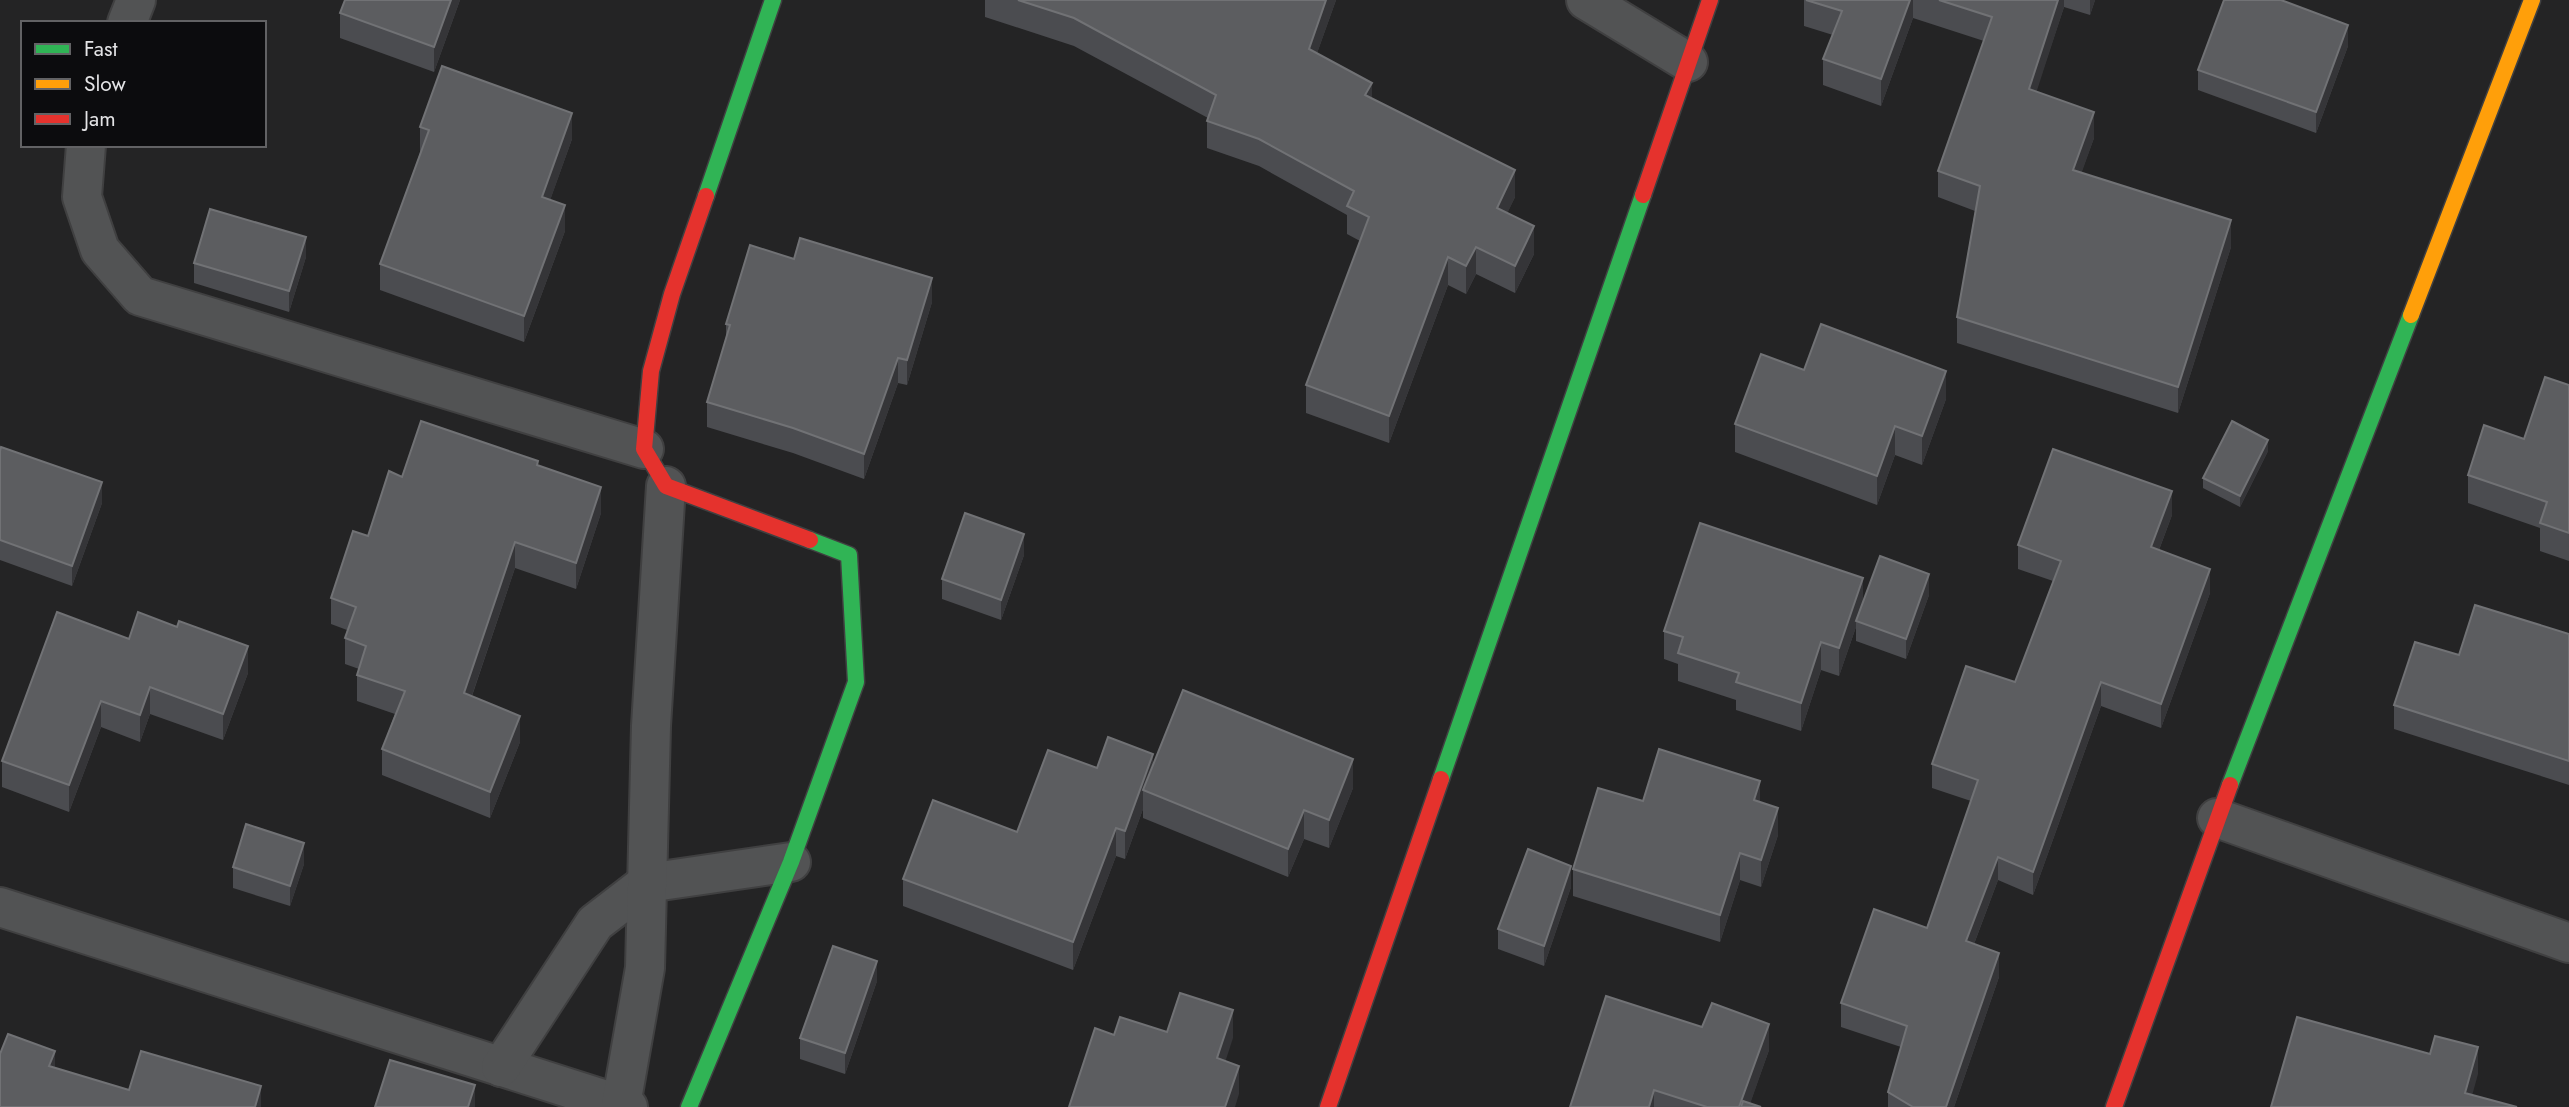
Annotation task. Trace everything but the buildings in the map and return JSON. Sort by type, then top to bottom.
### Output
[{"type":"street","points":[[128,21],[135,0]]},
{"type":"street","points":[[0,906],[625,1106],[645,968],[651,726],[666,486],[644,449],[651,371],[672,294],[773,0]]},
{"type":"street","points":[[1586,0],[1688,62]]},
{"type":"street","points":[[1328,1107],[1710,0]]},
{"type":"street","points":[[2114,1107],[2217,818],[2532,0]]},
{"type":"street","points":[[86,147],[82,197],[100,250],[140,296],[644,449]]},
{"type":"street","points":[[666,486],[849,555],[856,682],[791,862],[689,1107]]},
{"type":"street","points":[[2217,818],[2569,943]]},
{"type":"street","points":[[501,1067],[595,923],[647,883],[791,862]]},
{"type":"traffic: fast","points":[[706,196],[773,0]]},
{"type":"traffic: fast","points":[[1441,779],[1643,195]]},
{"type":"traffic: fast","points":[[2230,785],[2411,315]]},
{"type":"traffic: fast","points":[[689,1107],[791,862],[856,682],[849,555],[810,540]]},
{"type":"traffic: slow","points":[[2411,315],[2532,0]]},
{"type":"traffic: jam","points":[[1643,195],[1710,0]]},
{"type":"traffic: jam","points":[[706,196],[672,294],[651,371],[644,449],[666,486],[810,540]]},
{"type":"traffic: jam","points":[[1328,1107],[1441,779]]},
{"type":"traffic: jam","points":[[2114,1107],[2230,785]]}]
